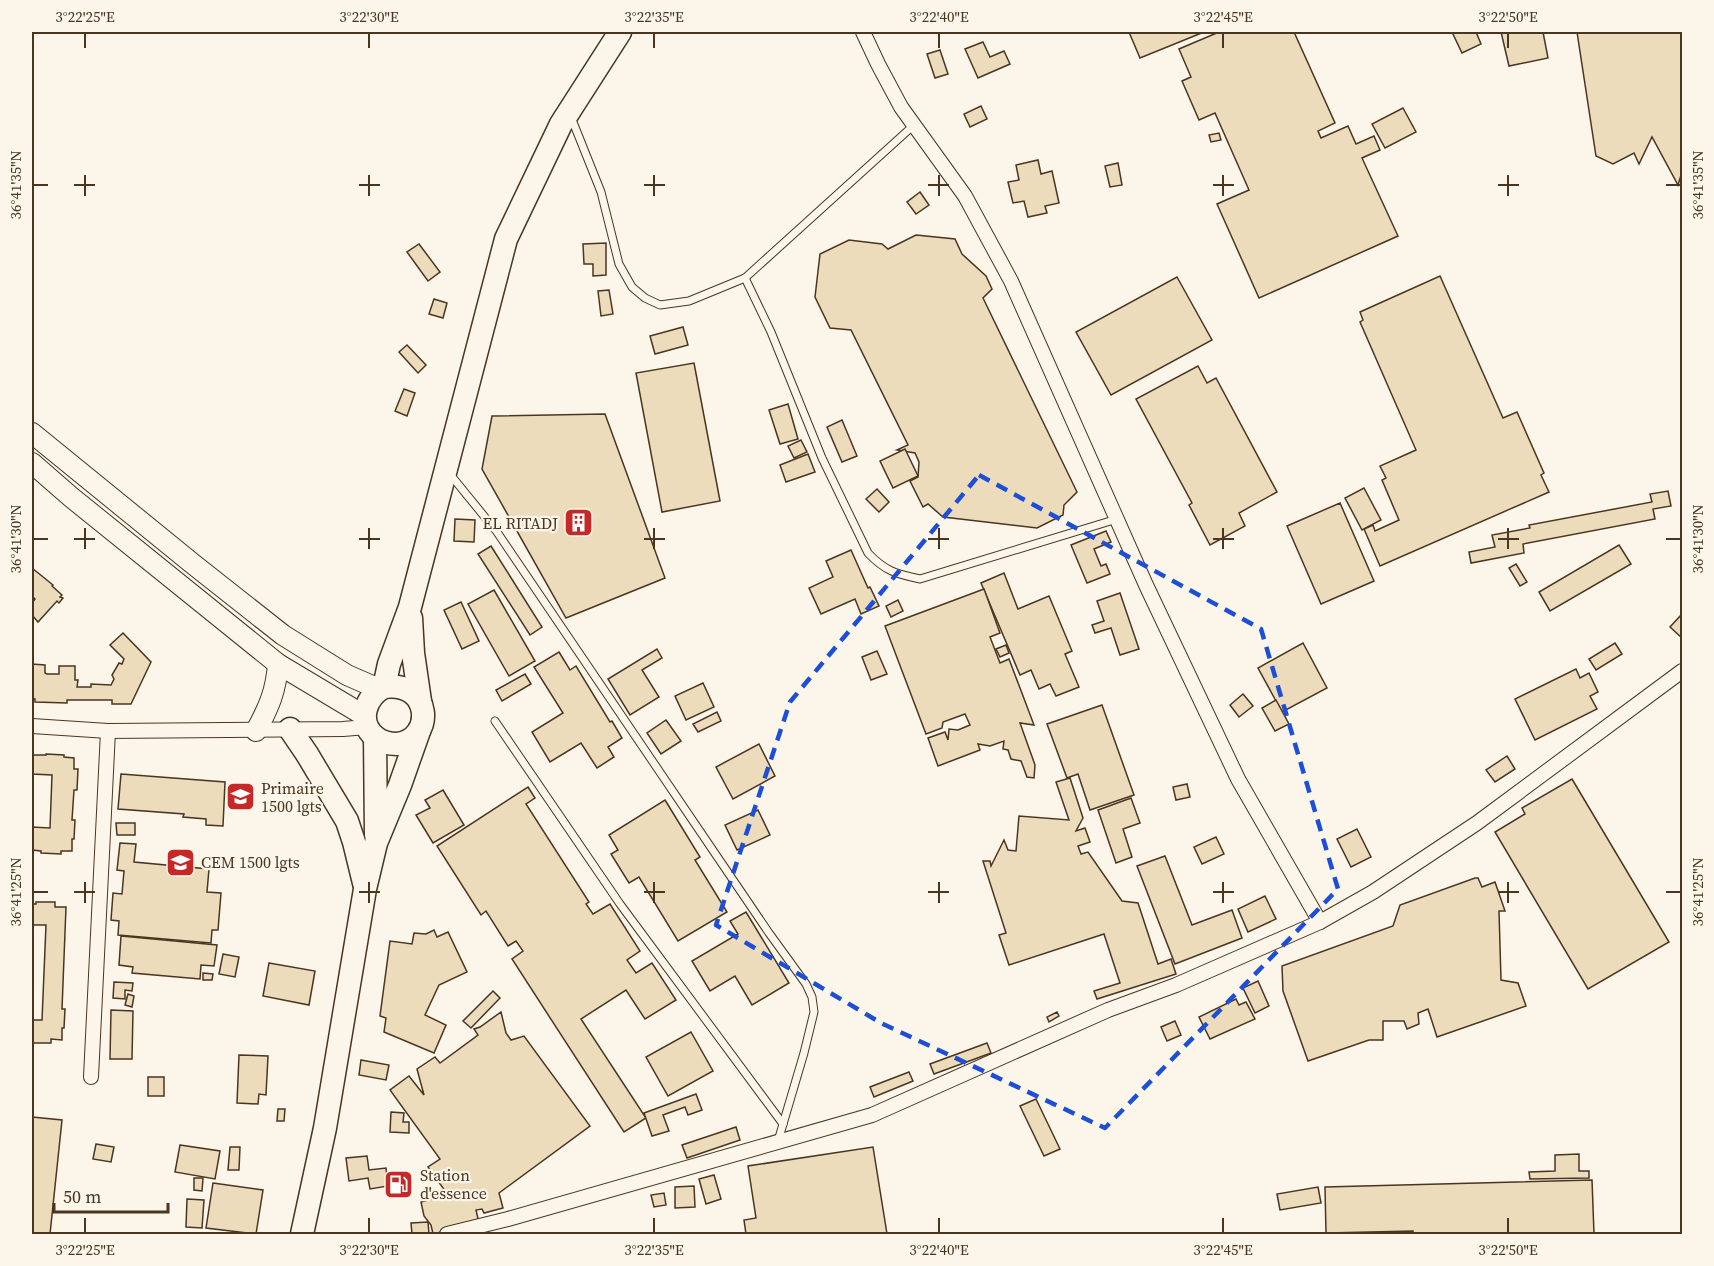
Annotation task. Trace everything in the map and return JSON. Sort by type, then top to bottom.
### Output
[{"type":"main road","points":[[382,688],[410,607],[506,239],[561,124],[620,32]]},
{"type":"main road","points":[[302,1234],[325,1128],[365,889],[376,843],[423,721],[413,653],[410,607]]},
{"type":"main road","points":[[376,843],[366,705],[382,688],[395,686],[414,693],[420,701]]},
{"type":"main road","points":[[369,727],[383,742],[393,744],[403,743],[419,731]]},
{"type":"main road","points":[[290,729],[347,820],[365,889]]},
{"type":"street","points":[[863,32],[901,107],[965,196],[1011,281],[1117,519],[1238,779],[1320,922]]},
{"type":"street","points":[[32,433],[283,635],[348,675],[382,688]]},
{"type":"street","points":[[32,463],[278,664],[369,727]]},
{"type":"street","points":[[256,731],[270,706],[277,683],[278,664]]},
{"type":"street","points":[[447,1234],[519,1216],[872,1115],[1108,1010],[1176,985],[1320,922],[1373,892],[1477,823],[1683,671]]},
{"type":"street","points":[[32,726],[108,731],[256,731],[369,727]]},
{"type":"street","points":[[91,1077],[108,731]]},
{"type":"lane","points":[[569,111],[601,192],[619,264],[632,287],[645,298],[660,305],[689,301],[745,278],[914,125]]},
{"type":"lane","points":[[745,278],[771,332],[822,458],[868,553],[879,565],[893,573],[920,579],[1117,519]]},
{"type":"lane","points":[[446,468],[497,532],[768,933],[806,984],[812,997],[814,1012],[777,1142]]},
{"type":"lane","points":[[495,721],[620,904],[783,1124]]},
{"type":"highlighted area","points":[[979,475],[1261,629],[1338,889],[1105,1128],[881,1023],[716,925],[790,702]]},
{"type":"building","points":[[1129,32],[1204,32],[1140,58]]},
{"type":"building","points":[[1219,32],[1294,32],[1335,123],[1318,131],[1321,138],[1348,126],[1356,144],[1374,136],[1380,150],[1362,158],[1398,236],[1259,298],[1217,204],[1249,190],[1215,113],[1199,120],[1182,81],[1191,77],[1179,49]]},
{"type":"building","points":[[1452,32],[1476,32],[1481,44],[1462,53]]},
{"type":"building","points":[[1501,32],[1543,32],[1548,58],[1509,66]]},
{"type":"building","points":[[1577,32],[1682,32],[1682,172],[1678,185],[1652,137],[1639,164],[1634,153],[1613,164],[1596,156]]},
{"type":"building","points":[[983,42],[990,57],[1004,51],[1010,64],[978,78],[965,49]]},
{"type":"building","points":[[940,50],[948,74],[935,78],[927,54]]},
{"type":"building","points":[[981,106],[987,119],[970,127],[964,114]]},
{"type":"building","points":[[1403,108],[1416,132],[1385,148],[1372,124]]},
{"type":"building","points":[[1219,133],[1221,140],[1211,142],[1209,135]]},
{"type":"building","points":[[1038,160],[1041,174],[1052,171],[1059,203],[1045,206],[1047,213],[1028,217],[1024,201],[1013,203],[1008,182],[1019,180],[1016,165]]},
{"type":"building","points":[[1118,163],[1122,185],[1110,187],[1105,166]]},
{"type":"building","points":[[920,192],[929,205],[916,214],[907,202]]},
{"type":"building","points":[[916,235],[955,239],[962,254],[986,276],[992,289],[983,298],[1077,492],[1064,505],[1063,515],[1037,528],[943,517],[928,504],[923,507],[910,481],[918,477],[919,462],[915,453],[897,450],[908,445],[851,330],[830,328],[815,297],[820,254],[849,240],[882,244],[888,249]]},
{"type":"building","points":[[606,243],[606,275],[593,276],[593,264],[584,264],[583,244]]},
{"type":"building","points":[[419,244],[440,272],[428,281],[407,252]]},
{"type":"building","points":[[1440,276],[1503,418],[1517,412],[1544,473],[1541,475],[1549,492],[1380,566],[1364,529],[1373,525],[1375,531],[1399,520],[1382,480],[1386,478],[1380,466],[1416,450],[1360,322],[1363,320],[1360,312]]},
{"type":"building","points":[[1177,277],[1212,340],[1111,395],[1076,332]]},
{"type":"building","points":[[609,290],[613,314],[601,316],[598,291]]},
{"type":"building","points":[[434,299],[447,303],[443,318],[429,314]]},
{"type":"building","points":[[683,327],[688,345],[655,354],[650,336]]},
{"type":"building","points":[[407,345],[426,365],[418,373],[399,352]]},
{"type":"building","points":[[694,363],[720,501],[662,512],[636,373]]},
{"type":"building","points":[[1198,366],[1207,383],[1216,378],[1277,492],[1239,513],[1245,526],[1210,545],[1189,505],[1192,503],[1136,399]]},
{"type":"building","points":[[404,389],[415,393],[407,416],[395,411]]},
{"type":"building","points":[[788,404],[798,439],[780,444],[769,410]]},
{"type":"building","name":"EL RITADJ","points":[[605,414],[665,578],[566,618],[482,469],[492,416]]},
{"type":"building","points":[[842,420],[857,456],[842,462],[827,427]]},
{"type":"building","points":[[801,440],[807,452],[794,458],[788,446]]},
{"type":"building","points":[[905,449],[918,476],[893,488],[880,461]]},
{"type":"building","points":[[808,454],[815,472],[786,482],[780,465]]},
{"type":"building","points":[[1364,488],[1381,520],[1362,530],[1345,498]]},
{"type":"building","points":[[877,489],[889,502],[879,512],[866,499]]},
{"type":"building","points":[[1668,491],[1671,506],[1653,509],[1655,519],[1523,544],[1524,553],[1471,563],[1469,552],[1495,547],[1492,535],[1530,528],[1529,525],[1652,502],[1650,494]]},
{"type":"building","points":[[1340,503],[1374,581],[1321,604],[1287,526]]},
{"type":"building","points":[[455,519],[475,520],[474,542],[454,541]]},
{"type":"building","points":[[1106,531],[1111,542],[1094,549],[1101,566],[1106,564],[1110,574],[1087,583],[1071,545]]},
{"type":"building","points":[[1619,545],[1631,564],[1550,611],[1539,592]]},
{"type":"building","points":[[491,546],[542,627],[530,635],[478,554]]},
{"type":"building","points":[[851,550],[879,606],[861,614],[855,599],[821,614],[809,588],[833,577],[826,561]]},
{"type":"building","points":[[1516,564],[1527,582],[1520,586],[1509,568]]},
{"type":"building","points":[[32,568],[53,585],[63,598],[59,603],[57,601],[38,622],[32,615],[32,603],[35,599],[32,596]]},
{"type":"building","points":[[1004,573],[1018,609],[1049,596],[1072,651],[1065,654],[1079,687],[1056,696],[1050,684],[1039,689],[1031,670],[1020,675],[981,583]]},
{"type":"building","points":[[984,589],[1000,633],[990,637],[1000,663],[1009,659],[1034,725],[1020,723],[1035,765],[1034,778],[1027,777],[1021,761],[1011,759],[1008,750],[1003,749],[1004,741],[990,746],[978,744],[980,750],[938,766],[928,738],[945,732],[948,740],[949,729],[958,730],[970,725],[965,714],[943,722],[942,728],[926,734],[885,626]]},
{"type":"building","points":[[494,590],[535,661],[509,676],[468,604]]},
{"type":"building","points":[[1120,593],[1139,649],[1120,655],[1111,628],[1095,633],[1092,625],[1104,621],[1097,601]]},
{"type":"building","points":[[898,600],[903,611],[891,617],[886,606]]},
{"type":"building","points":[[461,602],[479,641],[462,649],[444,610]]},
{"type":"building","points":[[1682,614],[1682,638],[1670,627]]},
{"type":"building","points":[[123,633],[151,662],[131,704],[112,704],[112,700],[67,700],[67,703],[35,702],[35,699],[32,699],[32,664],[45,665],[47,674],[59,674],[59,666],[75,666],[77,687],[91,687],[91,684],[111,685],[114,679],[112,675],[124,659],[110,645]]},
{"type":"building","points":[[1303,643],[1327,688],[1282,712],[1258,668]]},
{"type":"building","points":[[1615,643],[1622,654],[1596,670],[1589,659]]},
{"type":"building","points":[[1006,645],[1009,653],[1000,657],[996,649]]},
{"type":"building","points":[[657,649],[662,658],[642,670],[659,697],[630,715],[608,679]]},
{"type":"building","points":[[877,651],[887,674],[871,680],[862,657]]},
{"type":"building","points":[[559,652],[570,670],[576,666],[622,738],[608,747],[614,757],[597,768],[581,743],[550,762],[532,732],[563,713],[534,667]]},
{"type":"building","points":[[1576,669],[1580,678],[1589,673],[1598,692],[1590,696],[1597,709],[1535,740],[1515,699]]},
{"type":"building","points":[[525,674],[531,684],[502,701],[496,690]]},
{"type":"building","points":[[703,683],[714,707],[686,720],[675,696]]},
{"type":"building","points":[[1243,694],[1253,706],[1239,717],[1230,705]]},
{"type":"building","points":[[1276,700],[1289,724],[1275,731],[1262,708]]},
{"type":"building","points":[[1102,705],[1134,795],[1090,810],[1078,774],[1067,778],[1047,724]]},
{"type":"building","points":[[717,712],[721,721],[698,732],[693,724]]},
{"type":"building","points":[[666,720],[681,741],[661,754],[647,733]]},
{"type":"building","points":[[759,744],[775,776],[733,799],[716,767]]},
{"type":"building","points":[[46,754],[74,758],[74,769],[78,769],[77,790],[74,790],[72,820],[75,820],[72,851],[61,851],[61,854],[32,850],[32,827],[50,828],[52,775],[32,774],[32,755]]},
{"type":"building","points":[[1507,756],[1515,769],[1495,782],[1486,770]]},
{"type":"building","points":[[121,774],[225,782],[223,826],[206,825],[206,819],[183,817],[184,814],[118,809]]},
{"type":"building","points":[[1070,778],[1083,818],[1076,831],[1085,828],[1090,842],[1078,846],[1081,854],[1088,852],[1122,901],[1138,903],[1158,964],[1171,959],[1176,974],[1097,999],[1094,991],[1120,983],[1104,934],[1009,965],[999,935],[1006,933],[983,861],[990,861],[991,866],[1004,840],[1008,850],[1016,851],[1019,816],[1069,820],[1056,782]]},
{"type":"building","points":[[1572,779],[1669,942],[1588,989],[1495,832],[1525,814],[1522,808]]},
{"type":"building","points":[[1187,784],[1190,797],[1176,800],[1173,787]]},
{"type":"building","points":[[528,787],[535,798],[526,804],[589,902],[586,904],[593,914],[610,904],[640,951],[627,960],[636,973],[652,963],[676,1000],[645,1019],[626,990],[581,1019],[646,1118],[624,1132],[512,959],[523,951],[516,941],[508,946],[486,911],[481,915],[437,846]]},
{"type":"building","points":[[443,790],[464,825],[433,843],[416,815],[430,808],[425,800]]},
{"type":"building","points":[[1131,798],[1140,823],[1123,829],[1132,857],[1116,863],[1098,810]]},
{"type":"building","points":[[665,800],[700,857],[695,860],[727,912],[678,941],[639,877],[629,883],[611,854],[618,850],[609,835]]},
{"type":"building","points":[[758,810],[770,835],[737,850],[725,825]]},
{"type":"building","points":[[116,823],[135,823],[135,835],[117,835]]},
{"type":"building","points":[[1357,829],[1371,857],[1351,867],[1337,839]]},
{"type":"building","points":[[1216,837],[1224,854],[1202,864],[1194,847]]},
{"type":"building","points":[[120,843],[136,844],[134,862],[209,869],[207,892],[221,893],[218,930],[212,930],[211,943],[118,935],[119,921],[111,920],[113,893],[122,894],[124,871],[117,870]]},
{"type":"building","points":[[1165,856],[1192,925],[1232,910],[1242,938],[1175,964],[1137,866]]},
{"type":"building","points":[[1478,878],[1482,887],[1495,882],[1505,911],[1499,911],[1501,980],[1518,983],[1526,1006],[1437,1037],[1428,1009],[1418,1013],[1419,1024],[1407,1029],[1404,1021],[1383,1021],[1383,1040],[1369,1040],[1308,1061],[1283,991],[1282,966],[1393,926],[1400,905]]},
{"type":"building","points":[[1265,896],[1276,919],[1248,932],[1238,909]]},
{"type":"building","points":[[55,902],[55,907],[66,907],[62,1009],[65,1009],[64,1028],[62,1028],[62,1040],[51,1039],[51,1043],[33,1043],[32,1040],[32,1020],[42,1020],[46,925],[32,925],[32,904]]},
{"type":"building","points":[[746,912],[789,983],[752,1005],[735,976],[710,991],[692,961],[738,934],[730,921]]},
{"type":"building","points":[[434,930],[437,937],[448,932],[467,972],[439,985],[425,1015],[446,1025],[434,1053],[384,1032],[386,1018],[380,1016],[390,941],[412,944],[414,933],[426,934]]},
{"type":"building","points":[[121,936],[217,945],[214,966],[201,965],[200,979],[132,973],[133,967],[119,965]]},
{"type":"building","points":[[223,954],[239,957],[235,977],[219,974]]},
{"type":"building","points":[[269,963],[315,971],[309,1005],[263,996]]},
{"type":"building","points":[[203,973],[213,974],[212,980],[203,980]]},
{"type":"building","points":[[1258,981],[1269,1006],[1255,1013],[1243,988]]},
{"type":"building","points":[[114,982],[133,983],[132,991],[125,990],[125,999],[113,998]]},
{"type":"building","points":[[493,991],[500,998],[471,1028],[463,1021]]},
{"type":"building","points":[[128,994],[134,996],[132,1007],[125,1005]]},
{"type":"building","points":[[1236,999],[1239,1005],[1246,1002],[1255,1019],[1210,1039],[1199,1017]]},
{"type":"building","points":[[111,1010],[133,1011],[132,1059],[110,1059]]},
{"type":"building","points":[[501,1012],[506,1033],[511,1040],[524,1036],[590,1126],[499,1193],[503,1208],[484,1213],[482,1209],[476,1210],[479,1223],[433,1234],[431,1225],[424,1216],[421,1202],[448,1195],[428,1167],[440,1159],[390,1090],[409,1076],[424,1095],[417,1069],[435,1057],[440,1063],[478,1035],[474,1029]]},
{"type":"building","points":[[1057,1012],[1059,1016],[1049,1022],[1047,1017]]},
{"type":"building","points":[[1175,1021],[1181,1035],[1167,1041],[1161,1027]]},
{"type":"building","points":[[691,1032],[713,1071],[668,1096],[646,1057]]},
{"type":"building","points":[[987,1043],[991,1053],[934,1074],[930,1064]]},
{"type":"building","points":[[239,1055],[268,1056],[266,1095],[259,1094],[258,1104],[237,1103]]},
{"type":"building","points":[[361,1060],[389,1065],[386,1080],[359,1075]]},
{"type":"building","points":[[909,1072],[913,1081],[874,1097],[870,1087]]},
{"type":"building","points":[[148,1077],[164,1077],[164,1096],[148,1096]]},
{"type":"building","points":[[696,1094],[702,1110],[688,1115],[685,1107],[663,1115],[669,1131],[652,1136],[644,1113]]},
{"type":"building","points":[[1036,1099],[1060,1149],[1044,1156],[1020,1106]]},
{"type":"building","points":[[278,1109],[285,1109],[284,1121],[277,1121]]},
{"type":"building","points":[[391,1112],[404,1113],[403,1122],[409,1122],[409,1133],[390,1132]]},
{"type":"building","points":[[32,1117],[62,1120],[50,1234],[32,1234]]},
{"type":"building","points":[[736,1127],[740,1140],[687,1158],[682,1145]]},
{"type":"building","points":[[96,1144],[114,1147],[111,1162],[93,1159]]},
{"type":"building","points":[[180,1145],[220,1151],[215,1179],[175,1172]]},
{"type":"building","points":[[230,1147],[240,1147],[239,1170],[228,1170]]},
{"type":"building","points":[[873,1147],[887,1234],[746,1234],[744,1220],[756,1218],[748,1166]]},
{"type":"building","points":[[1579,1154],[1579,1171],[1589,1171],[1589,1178],[1530,1179],[1529,1172],[1555,1171],[1555,1155]]},
{"type":"building","points":[[367,1156],[369,1170],[386,1168],[388,1186],[370,1189],[368,1178],[349,1181],[346,1158]]},
{"type":"building","points":[[714,1175],[721,1199],[706,1204],[699,1179]]},
{"type":"building","name":"Station d'essence","points":[[408,1177],[410,1187],[390,1190],[388,1180]]},
{"type":"building","points":[[194,1178],[203,1178],[202,1191],[194,1190]]},
{"type":"building","points":[[1592,1180],[1594,1234],[1413,1234],[1413,1231],[1326,1233],[1325,1187]]},
{"type":"building","points":[[213,1183],[263,1190],[256,1234],[206,1228]]},
{"type":"building","points":[[694,1186],[695,1207],[675,1208],[675,1187]]},
{"type":"building","points":[[1318,1187],[1321,1203],[1280,1210],[1277,1194]]},
{"type":"building","points":[[664,1193],[666,1205],[654,1207],[651,1195]]},
{"type":"building","points":[[187,1199],[204,1200],[202,1228],[186,1227]]},
{"type":"building","points":[[428,1222],[429,1234],[412,1234],[411,1223]]},
{"type":"place","name":"EL RITADJ","points":[[579,523]]},
{"type":"place","name":"Primaire 1500 lgts","points":[[240,797]]},
{"type":"place","name":"CEM 1500 lgts","points":[[180,862]]},
{"type":"place","name":"Station d'essence","points":[[399,1184]]}]
